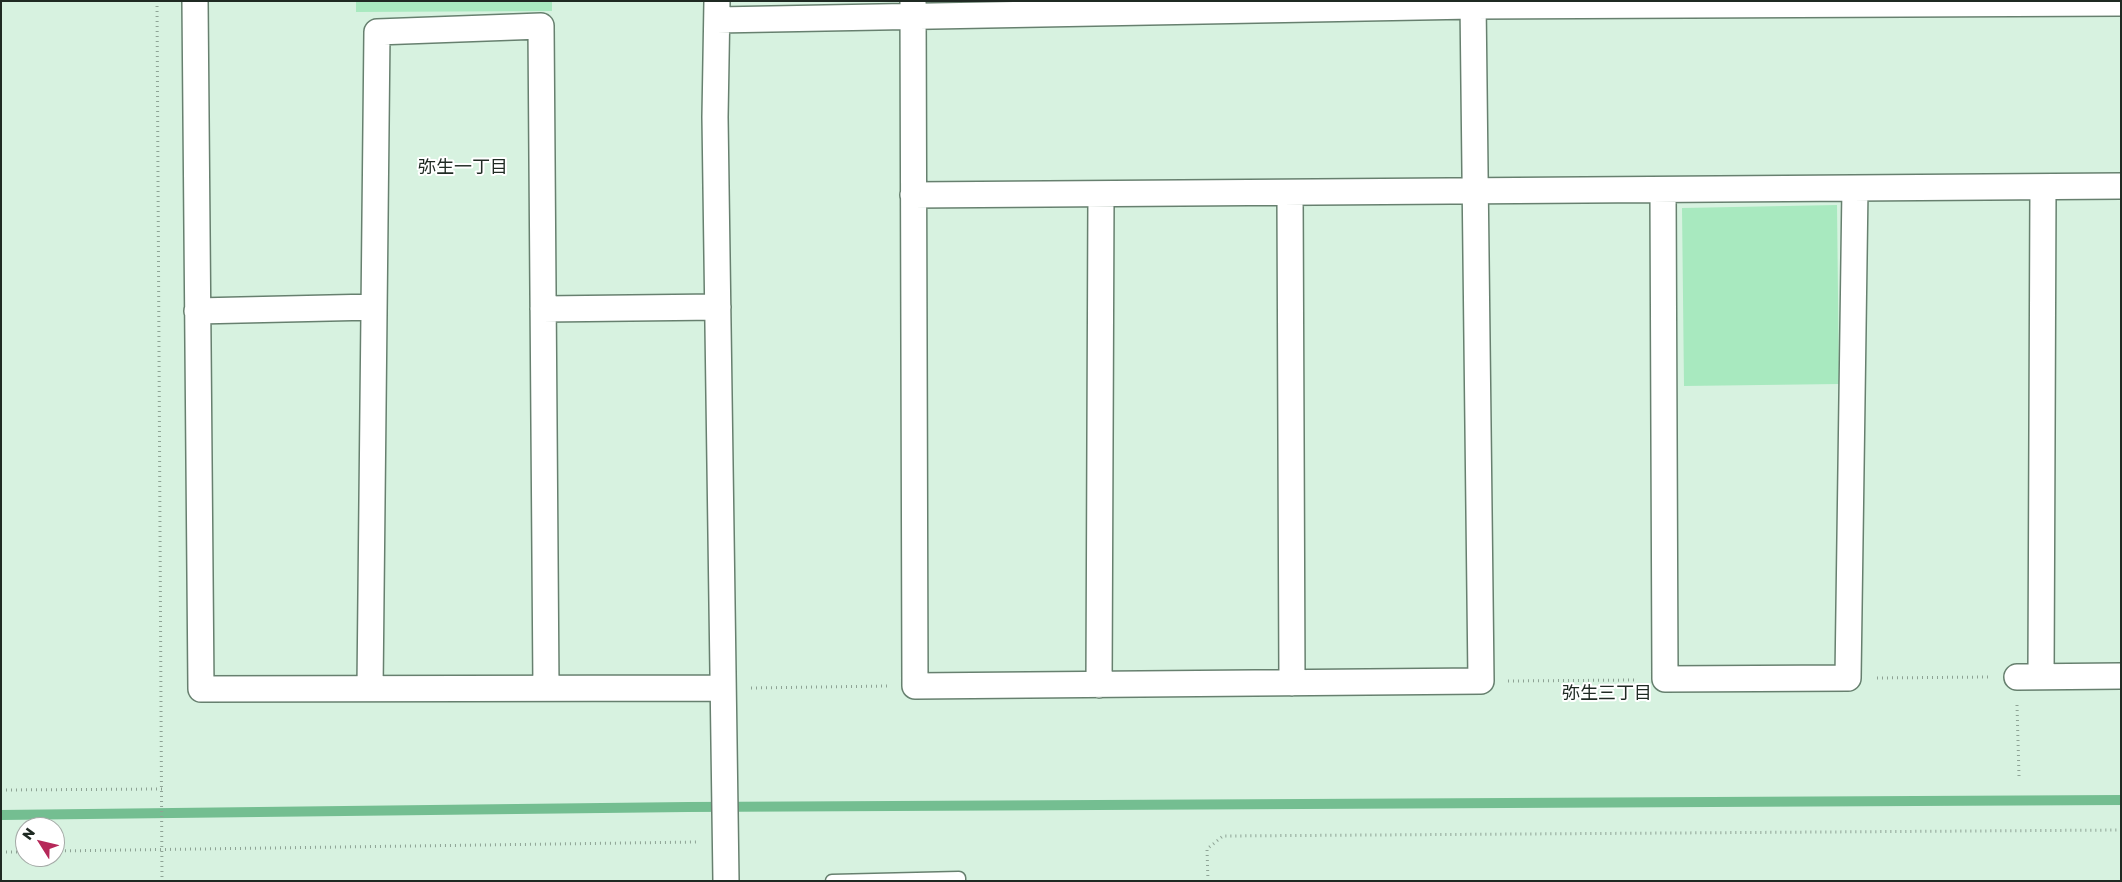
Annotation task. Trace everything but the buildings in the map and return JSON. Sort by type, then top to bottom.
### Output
[{"type":"street","points":[[195,1],[201,689],[723,688]]},
{"type":"street","points":[[726,881],[715,117],[717,11],[1473,4],[2121,3]]},
{"type":"street","points":[[913,9],[915,686],[1481,681],[1473,4]]},
{"type":"street","points":[[370,688],[377,32],[541,26],[546,688]]},
{"type":"street","points":[[2043,186],[2029,676],[2121,676]]},
{"type":"street","points":[[914,195],[2121,186]]},
{"type":"street","points":[[1663,190],[1665,680],[1848,678],[1855,188]]},
{"type":"street","points":[[1290,193],[1292,682]]},
{"type":"street","points":[[1099,684],[1101,194]]},
{"type":"street","points":[[197,311],[374,307]]},
{"type":"street","points":[[543,309],[718,307]]},
{"type":"lane","points":[[832,881],[959,878],[959,881]]},
{"type":"path","points":[[158,1],[162,881]]},
{"type":"path","points":[[1848,678],[2029,676],[2020,776]]},
{"type":"path","points":[[1481,681],[1665,680]]},
{"type":"path","points":[[723,688],[915,686]]},
{"type":"path","points":[[1,790],[162,789]]},
{"type":"path","points":[[1208,881],[1207,849],[1223,836],[2121,830]]},
{"type":"path","points":[[65,851],[725,842]]},
{"type":"path","points":[[1,852],[15,852]]},
{"type":"green space","points":[[356,1],[552,1],[552,11],[356,12]]},
{"type":"green space","points":[[1837,205],[1839,384],[1684,386],[1682,208]]},
{"type":"waterway","points":[[1,815],[688,807],[2121,800]]},
{"type":"district","name":"弥生一丁目","points":[[463,167]]},
{"type":"district","name":"弥生三丁目","points":[[1607,693]]}]
